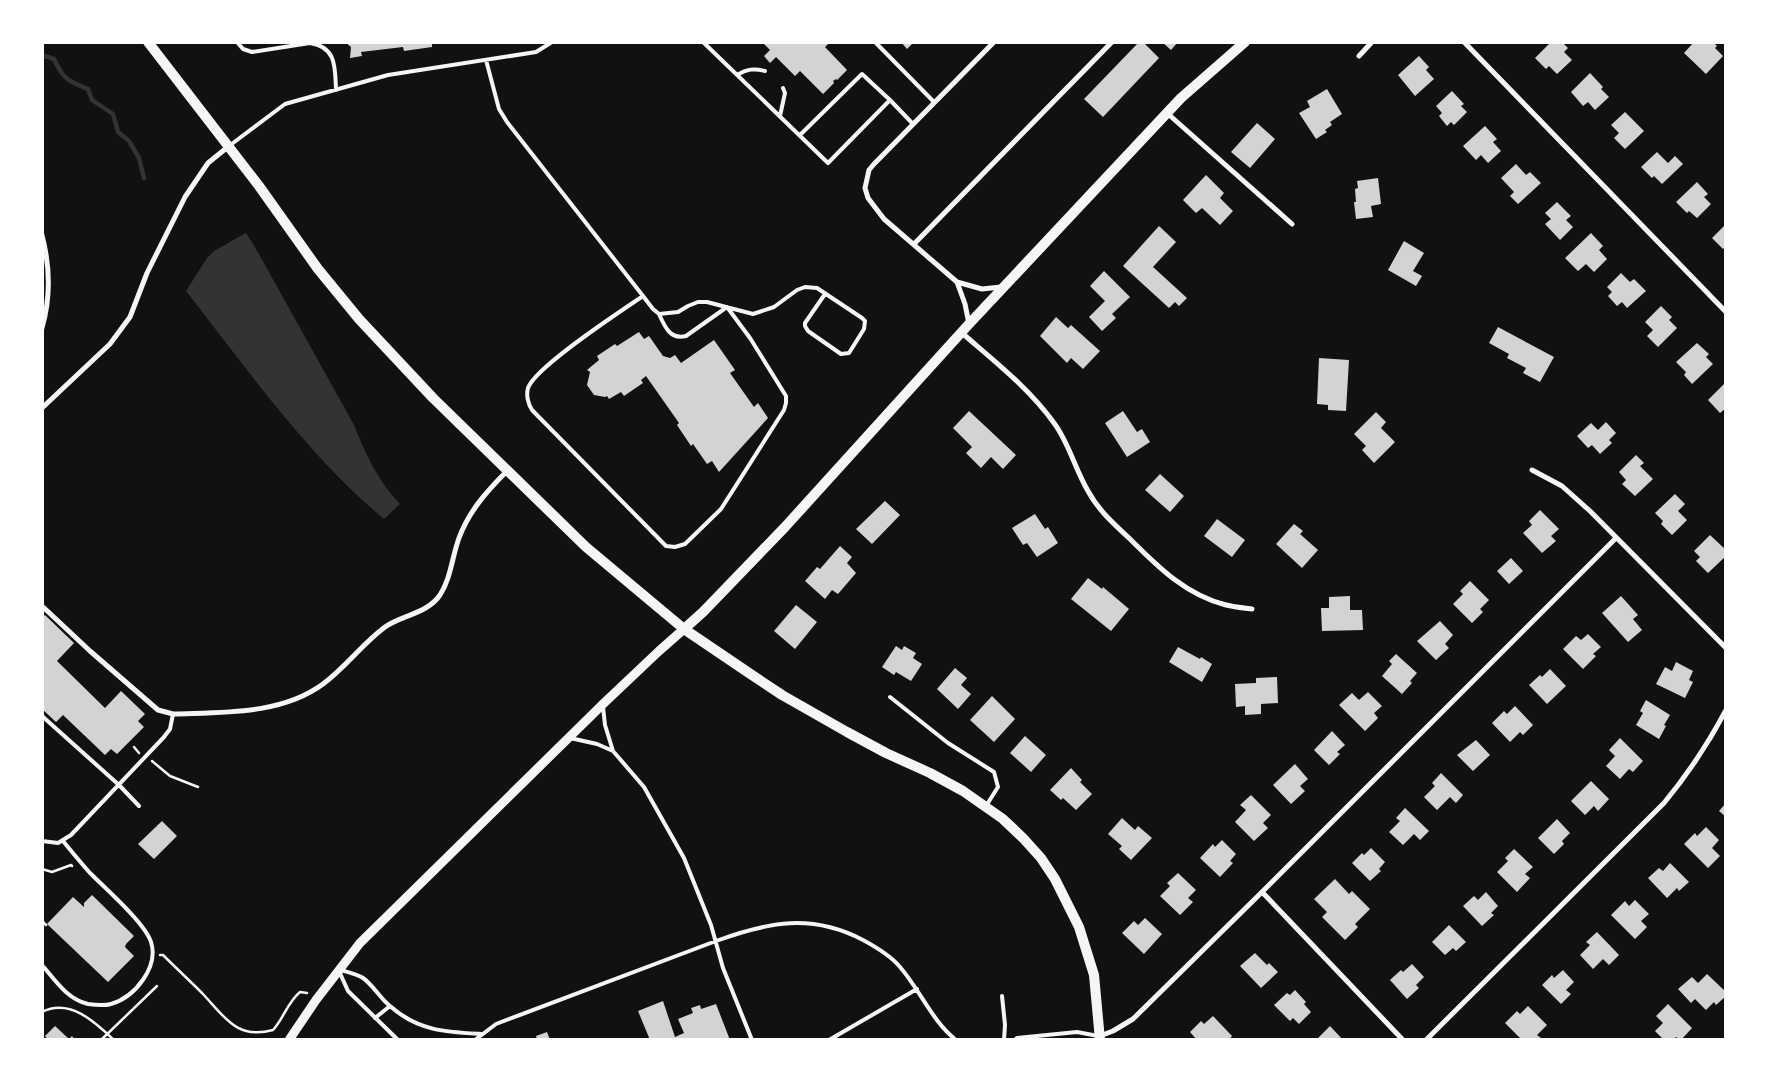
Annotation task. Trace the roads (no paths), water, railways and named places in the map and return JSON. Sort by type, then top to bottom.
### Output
[{"type":"main road","points":[[148,42],[229,146],[318,269],[359,319],[433,398],[586,547],[684,629],[782,695],[814,714],[886,753],[930,773],[986,806],[1003,819],[1041,858],[1066,899],[1079,927],[1094,975],[1098,1038]]},
{"type":"main road","points":[[684,629],[704,612],[785,527],[962,332],[1167,112],[1208,73],[1245,42]]},
{"type":"street","points":[[994,42],[869,170],[866,188],[868,198],[884,219],[957,282],[982,289],[1004,287]]},
{"type":"street","points":[[914,244],[1112,42]]},
{"type":"street","points":[[1359,56],[1372,42]]},
{"type":"street","points":[[1464,42],[1726,312]]},
{"type":"street","points":[[1167,112],[1292,224]]},
{"type":"street","points":[[42,408],[110,344],[130,317],[148,273],[185,197],[208,163],[229,146]]},
{"type":"street","points":[[42,236],[49,284],[48,301],[42,328]]},
{"type":"street","points":[[957,282],[970,324]]},
{"type":"street","points":[[962,332],[1026,389],[1044,410],[1065,441],[1078,472],[1094,501],[1104,514],[1158,567],[1187,588],[1205,597],[1226,605],[1252,609]]},
{"type":"street","points":[[42,606],[90,651],[158,710],[165,713],[266,708],[288,703],[323,684],[374,635],[388,625],[423,609],[439,596],[447,582],[459,539],[469,515],[487,491],[508,470]]},
{"type":"street","points":[[1532,470],[1562,486],[1590,511],[1726,648]]},
{"type":"street","points":[[1098,1038],[1113,1032],[1133,1019],[1616,538]]},
{"type":"street","points":[[290,1040],[338,969],[360,943],[603,704],[659,650],[684,629]]},
{"type":"street","points":[[1426,1040],[1664,803],[1684,779],[1702,752],[1726,710]]},
{"type":"street","points":[[1262,892],[1403,1040]]},
{"type":"lane","points":[[237,42],[243,49],[252,52],[298,43],[320,44],[327,49],[333,58],[336,90]]},
{"type":"lane","points":[[229,146],[285,104],[388,76],[536,52],[552,42]]},
{"type":"lane","points":[[703,42],[828,163],[890,100]]},
{"type":"lane","points":[[875,42],[934,102]]},
{"type":"lane","points":[[486,60],[499,109],[507,122],[653,309],[659,314],[669,333],[674,336],[686,336],[727,307]]},
{"type":"lane","points":[[737,75],[746,70],[756,68],[765,71]]},
{"type":"lane","points":[[800,135],[862,74],[913,124]]},
{"type":"lane","points":[[780,116],[785,93],[783,88]]},
{"type":"lane","points":[[659,314],[678,312],[698,302],[707,302],[753,314],[774,307],[797,290],[805,287],[817,288],[862,318],[864,322],[864,329],[849,353],[841,354],[808,331],[805,326],[805,323],[825,294]]},
{"type":"lane","points":[[643,296],[558,356],[532,381],[528,387],[527,394],[532,410],[670,548],[684,544],[721,509],[784,410],[786,403],[783,390],[750,338],[727,307]]},
{"type":"lane","points":[[890,697],[948,742],[994,772],[998,787],[986,806]]},
{"type":"lane","points":[[603,704],[605,725],[613,751],[644,787],[684,858],[716,941],[721,963],[752,1040]]},
{"type":"lane","points":[[42,840],[54,843],[64,841],[71,835],[170,730],[173,714]]},
{"type":"lane","points":[[42,716],[119,785],[139,806]]},
{"type":"lane","points":[[569,738],[597,744],[613,751]]},
{"type":"lane","points":[[42,965],[62,989],[88,1004],[110,1004],[126,996],[141,981],[150,968],[152,944],[145,929],[89,872],[64,841]]},
{"type":"lane","points":[[475,1040],[496,1024],[749,929],[786,923],[808,923],[829,926],[848,932],[870,944],[899,965],[938,1020],[956,1040]]},
{"type":"lane","points":[[338,969],[362,977],[390,1006],[408,1020],[427,1028],[448,1032],[481,1034]]},
{"type":"lane","points":[[338,969],[348,991],[398,1040]]},
{"type":"lane","points":[[829,1040],[917,989]]},
{"type":"lane","points":[[1002,996],[1005,1025],[1004,1040]]},
{"type":"lane","points":[[375,1018],[390,1006]]},
{"type":"lane","points":[[1015,1040],[1017,1038],[1076,1032],[1098,1038]]},
{"type":"waterway","points":[[42,55],[54,59],[63,75],[76,84],[88,89],[92,100],[113,114],[118,132],[129,141],[139,158],[144,178]]}]
